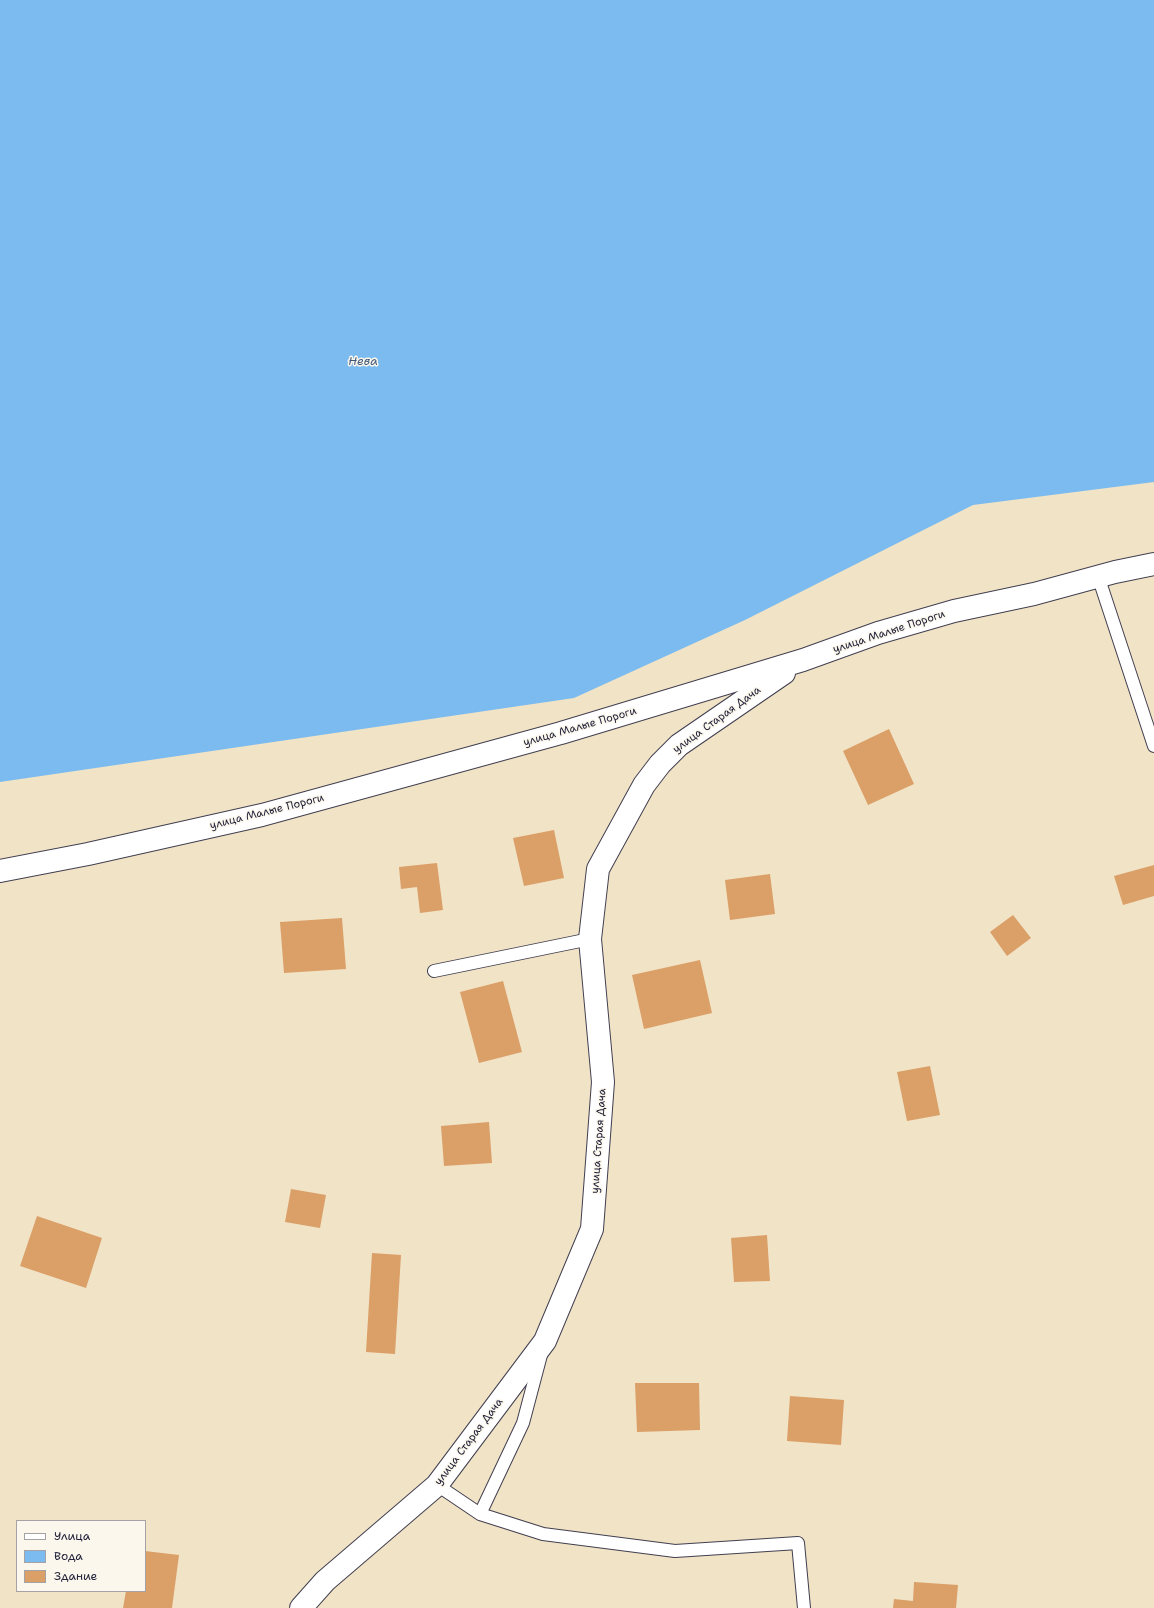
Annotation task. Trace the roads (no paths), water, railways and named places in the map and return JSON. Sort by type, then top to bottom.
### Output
[{"type":"street","name":"улица Малые Пороги","points":[[0,871],[88,854],[270,813],[561,733],[803,660],[878,633],[938,616],[1034,594],[1098,576],[1154,564]]},
{"type":"street","name":"улица Старая Дача","points":[[301,1608],[325,1581],[437,1485],[545,1341],[592,1229],[603,1082],[590,939],[598,869],[644,785],[679,745],[730,708],[803,660]]},
{"type":"lane","points":[[1098,576],[1154,746]]},
{"type":"lane","points":[[434,971],[590,939]]},
{"type":"lane","points":[[480,1514],[523,1423],[545,1341]]},
{"type":"lane","points":[[437,1485],[480,1514],[543,1534],[675,1551],[798,1543],[804,1608]]},
{"type":"water","name":"Нева","points":[[0,0],[1154,0],[1154,482],[973,505],[745,620],[574,698],[0,782]]}]
